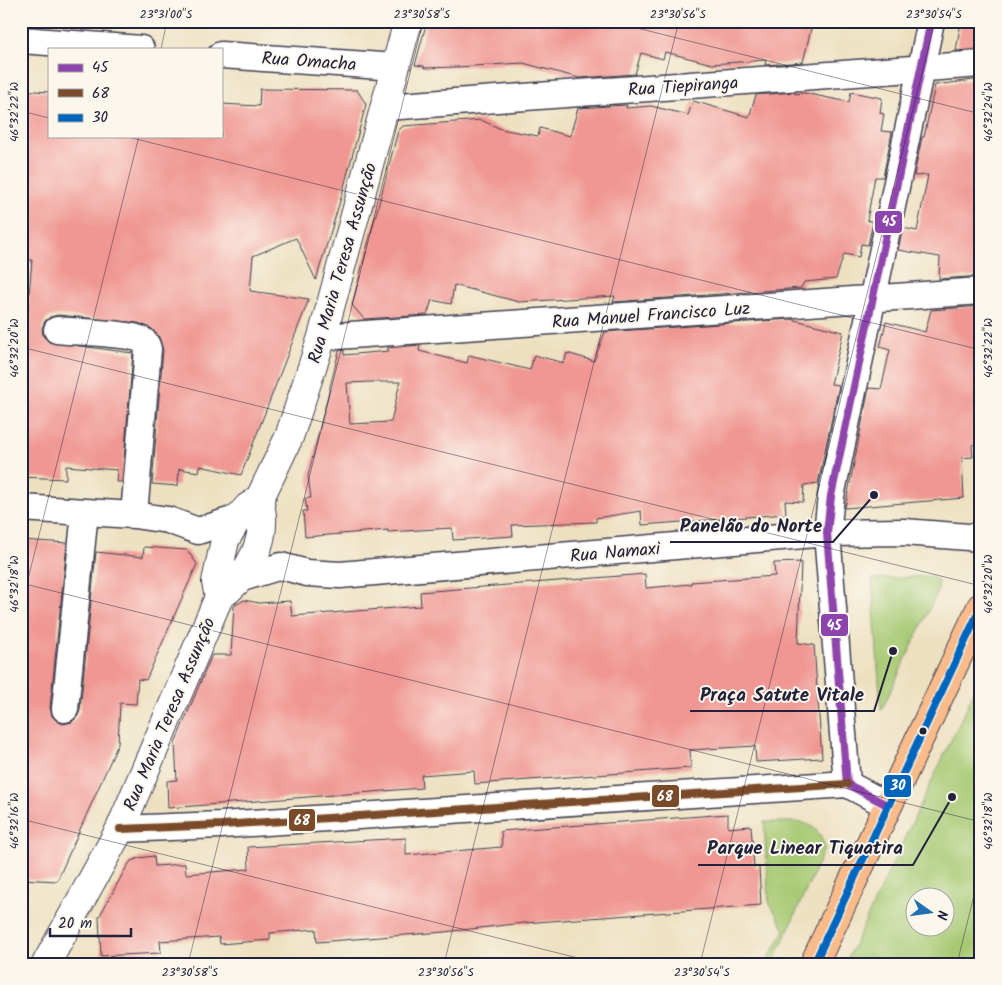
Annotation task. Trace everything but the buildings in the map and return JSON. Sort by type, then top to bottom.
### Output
[{"type":"main road","points":[[814,964],[981,608]]},
{"type":"street","name":"Rua Maria Teresa Assunção","points":[[46,964],[120,829],[219,597],[216,582],[230,572],[226,540],[253,514],[289,437],[322,337],[408,21]]},
{"type":"street","points":[[847,784],[827,533],[831,496],[932,21]]},
{"type":"street","points":[[21,40],[128,48]]},
{"type":"street","name":"Rua Omacha","points":[[222,54],[396,67]]},
{"type":"street","name":"Rua Tiepiranga","points":[[386,107],[922,70],[981,64]]},
{"type":"street","name":"Rua Manuel Francisco Luz","points":[[322,337],[981,291]]},
{"type":"street","points":[[56,330],[128,337],[144,340],[147,344],[134,515]]},
{"type":"street","points":[[21,508],[134,515],[168,520],[198,531],[230,572],[281,566],[253,514],[198,531]]},
{"type":"street","points":[[64,709],[85,512]]},
{"type":"street","name":"Rua Namaxi","points":[[281,566],[306,573],[340,576],[827,533],[904,532],[981,538]]},
{"type":"street","points":[[120,829],[221,825],[847,784],[887,805]]},
{"type":"green space","points":[[930,576],[938,581],[938,591],[881,711],[872,579]]},
{"type":"green space","points":[[981,676],[981,964],[845,964],[972,696]]},
{"type":"green space","points":[[764,822],[794,822],[810,826],[821,837],[825,848],[773,964],[765,964],[785,930],[769,902]]},
{"type":"transit line","name":"45","points":[[887,805],[847,784],[827,533],[831,496],[931,21]]},
{"type":"transit line","name":"30","points":[[814,964],[981,607]]},
{"type":"transit line","name":"68","points":[[120,829],[221,825],[847,784]]},
{"type":"place","name":"Panelão do Norte","points":[[874,495]]},
{"type":"place","name":"Praça Satute Vitale","points":[[893,651]]},
{"type":"place","name":"Parque Linear Tiquatira","points":[[952,797]]}]
